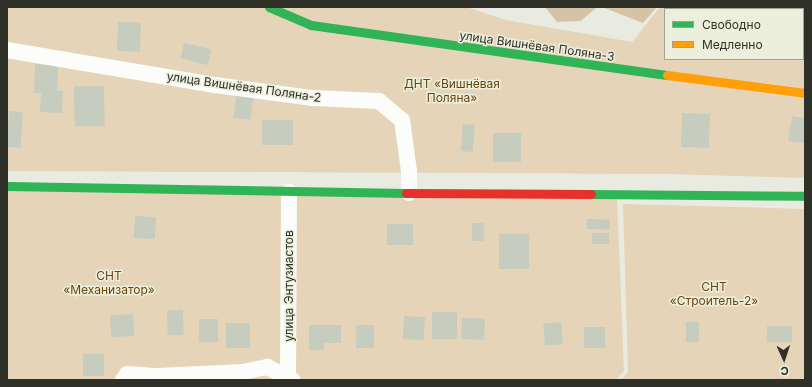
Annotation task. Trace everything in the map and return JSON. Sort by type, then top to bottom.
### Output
[{"type":"main road","name":"улица Вишнёвая Поляна-3","points":[[269,7],[311,25],[545,60],[805,93]]},
{"type":"main road","points":[[7,186],[409,194],[805,196]]},
{"type":"street","name":"улица Вишнёвая Поляна-2","points":[[7,50],[215,85],[313,98],[379,101],[402,120],[409,171],[409,194]]},
{"type":"street","name":"улица Энтузиастов","points":[[289,192],[290,378]]},
{"type":"street","points":[[123,380],[127,374],[181,375],[243,372],[266,366],[290,378]]},
{"type":"green space","name":"ДНТ «Вишнёвая Поляна»","points":[[7,7],[466,7],[506,20],[632,42],[660,7],[697,7],[664,8],[664,60],[804,60],[805,53],[805,178],[668,174],[7,171]]},
{"type":"green space","name":"СНТ «Механизатор»","points":[[7,184],[617,197],[624,371],[616,380],[7,380]]},
{"type":"green space","name":"СНТ «Строитель-2»","points":[[623,204],[805,209],[805,380],[621,380],[628,372]]},
{"type":"shaded area","points":[[545,7],[597,7],[581,21],[557,22]]},
{"type":"shaded area","points":[[602,7],[657,7],[643,23]]},
{"type":"shaded area","points":[[703,7],[805,7],[805,49],[804,8]]},
{"type":"building","points":[[668,7],[688,7],[678,8]]},
{"type":"building","points":[[118,22],[141,23],[140,52],[117,51]]},
{"type":"building","points":[[184,43],[211,49],[208,65],[180,59]]},
{"type":"building","points":[[35,64],[58,65],[57,91],[63,91],[62,113],[40,112],[41,93],[34,93]]},
{"type":"building","points":[[104,86],[105,126],[75,127],[74,87]]},
{"type":"building","points":[[237,90],[254,92],[250,120],[234,118]]},
{"type":"building","points":[[9,111],[23,112],[20,148],[7,147]]},
{"type":"building","points":[[682,113],[710,114],[709,148],[681,147]]},
{"type":"building","points":[[792,116],[805,118],[805,143],[788,141]]},
{"type":"building","points":[[262,120],[293,120],[293,145],[262,145]]},
{"type":"building","points":[[463,124],[475,125],[473,152],[461,151]]},
{"type":"building","points":[[493,133],[521,133],[521,162],[493,162]]},
{"type":"building","points":[[135,216],[156,217],[155,239],[134,238]]},
{"type":"building","points":[[587,219],[610,220],[610,230],[587,229]]},
{"type":"building","points":[[472,223],[484,223],[484,241],[472,241]]},
{"type":"building","points":[[387,224],[413,224],[413,245],[387,245]]},
{"type":"building","points":[[592,233],[609,233],[609,244],[592,244]]},
{"type":"building","points":[[499,234],[529,234],[529,269],[499,269]]},
{"type":"building","points":[[183,310],[184,335],[168,336],[167,311]]},
{"type":"building","points":[[432,312],[457,312],[457,339],[432,339]]},
{"type":"building","points":[[133,314],[134,336],[111,337],[110,315]]},
{"type":"building","points":[[404,316],[425,317],[424,340],[403,339]]},
{"type":"building","points":[[462,318],[485,319],[484,340],[461,339]]},
{"type":"building","points":[[199,319],[218,319],[218,342],[199,342]]},
{"type":"building","points":[[561,322],[563,344],[545,345],[543,324]]},
{"type":"building","points":[[686,322],[699,322],[699,342],[686,342]]},
{"type":"building","points":[[226,323],[250,323],[250,348],[226,348]]},
{"type":"building","points":[[309,325],[341,325],[341,343],[324,343],[324,350],[309,350]]},
{"type":"building","points":[[356,325],[374,325],[374,348],[356,348]]},
{"type":"building","points":[[767,326],[792,326],[792,342],[767,342]]},
{"type":"building","points":[[584,327],[605,327],[605,348],[584,348]]},
{"type":"building","points":[[83,354],[104,354],[104,376],[83,376]]},
{"type":"traffic: fast","points":[[269,7],[311,25],[667,75]]},
{"type":"traffic: fast","points":[[7,186],[406,193]]},
{"type":"traffic: fast","points":[[591,194],[805,196]]},
{"type":"traffic: slow","points":[[667,75],[805,93]]},
{"type":"traffic: jam","points":[[406,193],[591,194]]}]
